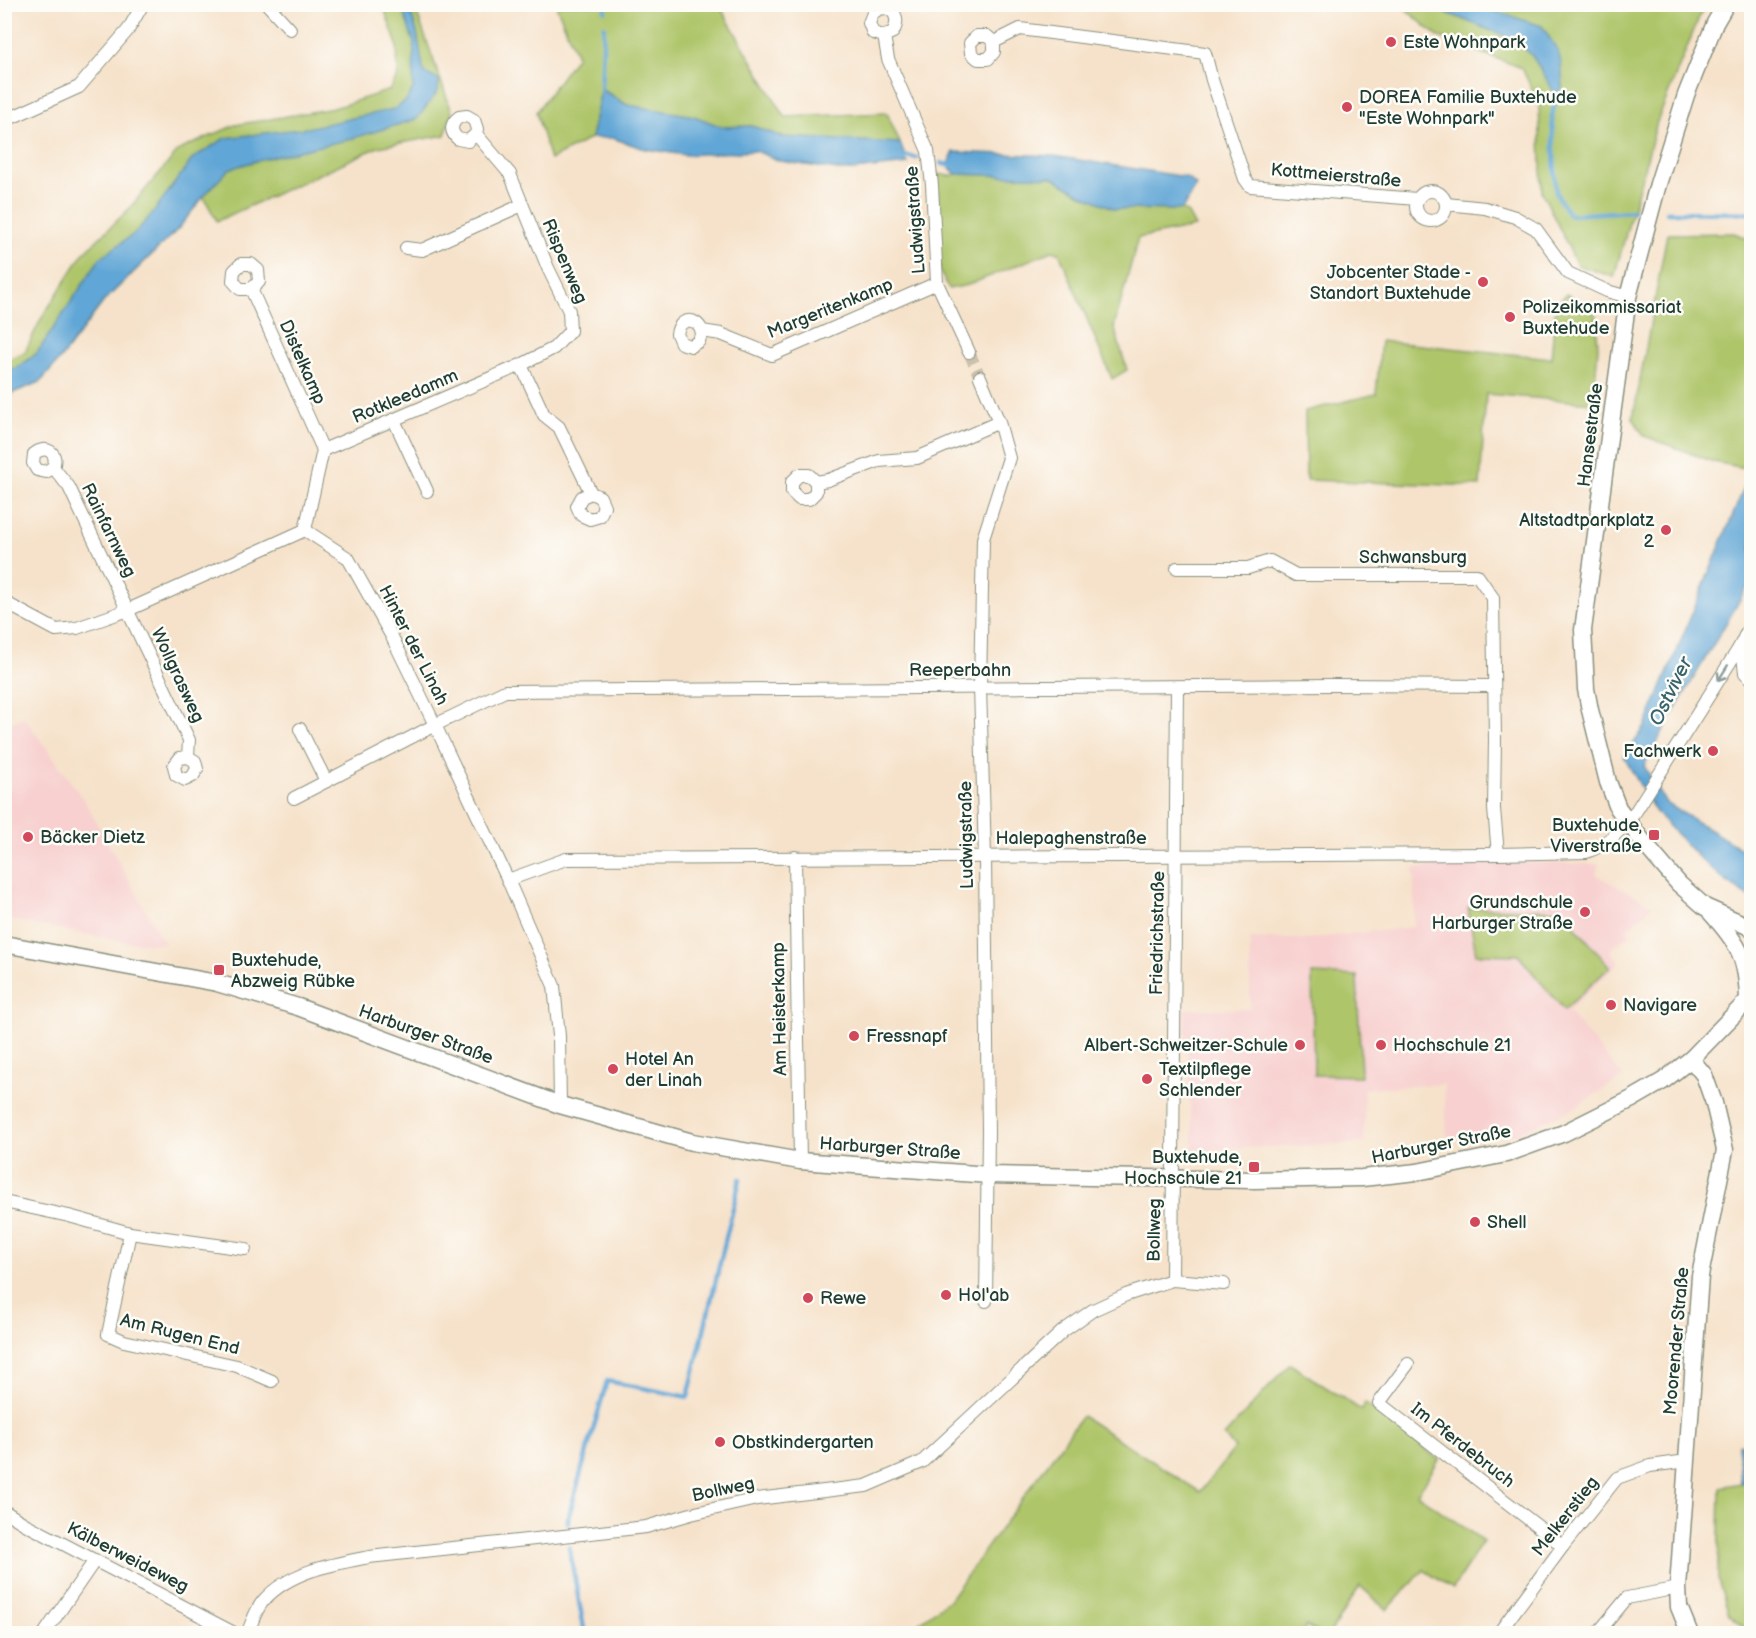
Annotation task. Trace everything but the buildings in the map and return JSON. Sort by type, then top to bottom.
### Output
[{"type":"street","points":[[4,121],[79,87],[129,30],[143,4]]},
{"type":"street","points":[[267,4],[290,29]]},
{"type":"street","name":"Hansestraße","points":[[1726,4],[1715,23],[1686,95],[1658,184],[1629,297],[1583,630],[1586,689],[1600,756],[1618,808],[1670,874],[1705,907],[1752,928]]},
{"type":"street","name":"Kottmeierstraße","points":[[994,42],[1020,29],[1205,53],[1245,179],[1250,186],[1417,199]]},
{"type":"street","name":"Ludwigstraße","points":[[884,36],[888,59],[928,152],[937,283],[969,352]]},
{"type":"street","name":"Rispenweg","points":[[476,134],[510,174],[569,311],[570,331]]},
{"type":"street","name":"Kottmeierstraße","points":[[1432,190],[1442,195],[1446,204],[1445,212],[1440,218],[1427,221],[1420,217],[1415,204],[1424,192],[1432,190]]},
{"type":"street","name":"Kottmeierstraße","points":[[1446,204],[1485,208],[1515,217],[1536,229],[1568,273],[1607,291],[1629,297]]},
{"type":"street","name":"Rispenweg","points":[[406,248],[422,250],[522,205]]},
{"type":"street","name":"Margeritenkamp","points":[[702,331],[721,334],[772,355],[937,283]]},
{"type":"street","name":"Distelkamp","points":[[251,289],[322,450]]},
{"type":"street","name":"Rotkleedamm","points":[[322,450],[521,365],[554,348],[570,331]]},
{"type":"street","points":[[521,365],[544,415],[559,427],[591,493]]},
{"type":"street","name":"Ludwigstraße","points":[[980,377],[999,422],[1009,458],[983,539],[980,687],[985,857],[989,1175],[986,1301]]},
{"type":"street","points":[[394,420],[427,491]]},
{"type":"street","points":[[816,482],[828,480],[879,460],[917,458],[999,422]]},
{"type":"street","points":[[4,603],[56,630],[77,628],[128,610],[305,530],[322,450]]},
{"type":"street","name":"Rainfarnweg","points":[[53,467],[69,487],[128,610]]},
{"type":"street","name":"Hinter der Linah","points":[[305,530],[348,558],[391,635],[508,880],[554,986],[559,1036],[560,1105]]},
{"type":"street","name":"Schwansburg","points":[[1177,568],[1248,568],[1270,561],[1296,574],[1477,575],[1493,598],[1494,809],[1498,854]]},
{"type":"street","name":"Wollgrasweg","points":[[128,610],[189,741],[188,757]]},
{"type":"street","name":"Halepaghenstraße","points":[[508,880],[566,860],[1586,852],[1604,844],[1628,822],[1658,778],[1738,648],[1752,621]]},
{"type":"street","points":[[1738,648],[1743,656],[1745,674],[1752,679]]},
{"type":"street","name":"Reeperbahn","points":[[294,798],[505,691],[1333,685],[1493,686]]},
{"type":"street","name":"Friedrichstraße","points":[[1173,1179],[1178,687]]},
{"type":"street","points":[[300,729],[326,781]]},
{"type":"street","name":"Am Heisterkamp","points":[[795,857],[800,1161]]},
{"type":"street","points":[[1705,907],[1732,937],[1743,960],[1750,998]]},
{"type":"street","name":"Harburger Straße","points":[[4,944],[217,983],[298,1007],[560,1105],[692,1142],[800,1161],[989,1175],[1253,1180],[1362,1178],[1417,1172],[1506,1154],[1563,1132],[1632,1099],[1663,1081],[1691,1059],[1750,998]]},
{"type":"street","name":"Moorender Straße","points":[[1690,1634],[1680,1606],[1678,1588],[1686,1461],[1700,1276],[1725,1150],[1714,1103],[1704,1075],[1691,1059]]},
{"type":"street","name":"Bollweg","points":[[1172,1280],[1173,1179]]},
{"type":"street","points":[[4,1202],[69,1216],[130,1233],[244,1249]]},
{"type":"street","name":"Am Rugen End","points":[[130,1233],[108,1334],[124,1341],[237,1366],[272,1381]]},
{"type":"street","name":"Bollweg","points":[[248,1634],[262,1601],[270,1594],[286,1581],[327,1566],[369,1557],[646,1527],[757,1499],[866,1486],[922,1462],[1063,1331],[1093,1310],[1126,1295],[1172,1280],[1224,1284]]},
{"type":"street","name":"Im Pferdebruch","points":[[1408,1364],[1379,1403],[1563,1546]]},
{"type":"street","name":"Melkerstieg","points":[[1498,1634],[1617,1478],[1650,1466],[1686,1461]]},
{"type":"street","name":"Kälberweideweg","points":[[4,1511],[236,1634]]},
{"type":"street","points":[[44,1634],[95,1560]]},
{"type":"street","points":[[1598,1634],[1627,1598],[1678,1588]]},
{"type":"shaded area","points":[[24,717],[83,799],[165,944],[126,942],[5,919],[5,725]]},
{"type":"shaded area","name":"Hochschule 21","points":[[1505,862],[1599,864],[1596,875],[1653,905],[1627,930],[1630,934],[1610,950],[1619,963],[1568,1011],[1623,1077],[1571,1110],[1516,1134],[1447,1136],[1444,1084],[1364,1089],[1364,1143],[1193,1150],[1184,1009],[1250,1009],[1250,939],[1306,939],[1414,927],[1414,868]]},
{"type":"green space","points":[[383,5],[414,5],[452,112],[445,135],[378,147],[217,221],[203,196],[178,229],[104,301],[40,382],[5,396],[4,361],[25,352],[41,319],[82,255],[128,210],[179,150],[235,125],[334,108],[390,90],[398,75],[397,45]]},
{"type":"green space","points":[[556,5],[719,5],[785,117],[887,113],[900,143],[849,143],[783,137],[752,126],[722,127],[694,116],[627,105],[602,89],[591,138],[550,160],[536,112],[577,56]]},
{"type":"green space","points":[[1401,5],[1704,5],[1657,122],[1614,277],[1577,265],[1542,192],[1539,105],[1522,68],[1437,36]]},
{"type":"green space","points":[[936,174],[1052,177],[1083,195],[1115,208],[1187,212],[1195,227],[1138,238],[1114,327],[1127,370],[1112,379],[1059,252],[1052,251],[968,285],[949,289],[940,272]]},
{"type":"green space","points":[[1734,233],[1751,240],[1751,469],[1714,462],[1644,436],[1633,418],[1667,234]]},
{"type":"green space","points":[[1567,294],[1596,315],[1598,348],[1593,403],[1486,394],[1480,486],[1306,480],[1305,411],[1376,394],[1381,341],[1551,358],[1556,304]]},
{"type":"green space","points":[[1468,908],[1561,910],[1610,967],[1564,1010],[1518,955],[1476,954]]},
{"type":"green space","points":[[1312,974],[1357,976],[1361,1076],[1314,1075]]},
{"type":"green space","points":[[1290,1364],[1361,1410],[1365,1403],[1439,1460],[1417,1494],[1483,1541],[1453,1589],[1424,1570],[1387,1610],[1360,1586],[1330,1633],[1319,1633],[1306,1626],[1301,1634],[905,1633],[949,1600],[1082,1416],[1200,1492],[1235,1448],[1224,1436]]},
{"type":"green space","points":[[1751,1483],[1751,1633],[1729,1615],[1718,1580],[1720,1487]]},
{"type":"water","points":[[401,5],[408,5],[417,32],[424,73],[439,80],[438,91],[417,119],[347,140],[229,169],[178,229],[104,301],[40,382],[5,396],[5,372],[20,366],[37,353],[100,258],[135,233],[193,158],[225,138],[307,128],[394,109],[407,100],[413,88],[414,43]]},
{"type":"water","points":[[1438,5],[1476,5],[1542,26],[1558,51],[1563,87],[1555,96],[1533,57],[1517,41],[1447,13]]},
{"type":"water","points":[[601,89],[627,105],[694,116],[722,127],[752,126],[783,137],[900,143],[908,164],[844,171],[780,161],[756,151],[685,155],[645,149],[612,138],[591,138]]},
{"type":"water","points":[[954,152],[1054,156],[1186,177],[1196,185],[1182,210],[1115,209],[1083,195],[1052,177],[956,174],[947,165]]},
{"type":"water","name":"Ostviver","points":[[1751,471],[1751,581],[1644,766],[1666,803],[1751,855],[1751,898],[1724,880],[1697,856],[1655,811],[1624,757],[1645,727]]},
{"type":"water","points":[[1751,1443],[1751,1483],[1741,1483],[1738,1444]]},
{"type":"waterway","points":[[605,4],[605,11]]},
{"type":"waterway","points":[[601,89],[604,26]]},
{"type":"waterway","points":[[1555,89],[1557,93],[1552,116],[1556,193],[1569,215],[1634,211]]},
{"type":"waterway","points":[[905,156],[917,158]]},
{"type":"waterway","points":[[941,163],[947,165]]},
{"type":"waterway","points":[[1667,212],[1752,213]]},
{"type":"waterway","points":[[568,1523],[607,1381],[688,1397],[740,1179]]},
{"type":"waterway","points":[[569,1547],[585,1634]]},
{"type":"tunnel","points":[[969,352],[980,377]]},
{"type":"place","name":"Este Wohnpark","points":[[1391,42]]},
{"type":"place","name":"DOREA Familie Buxtehude \"Este Wohnpark\"","points":[[1347,107]]},
{"type":"place","name":"Jobcenter Stade - Standort Buxtehude","points":[[1483,282]]},
{"type":"place","name":"Polizeikommissariat Buxtehude","points":[[1510,317]]},
{"type":"place","name":"Altstadtparkplatz 2","points":[[1666,530]]},
{"type":"place","name":"Fachwerk","points":[[1713,751]]},
{"type":"place","name":"Buxtehude, Viverstraße","points":[[1654,835]]},
{"type":"place","name":"Bäcker Dietz","points":[[28,837]]},
{"type":"place","name":"Grundschule Harburger Straße","points":[[1585,912]]},
{"type":"place","name":"Buxtehude, Abzweig Rübke","points":[[219,970]]},
{"type":"place","name":"Navigare","points":[[1611,1005]]},
{"type":"place","name":"Fressnapf","points":[[854,1036]]},
{"type":"place","name":"Albert-Schweitzer-Schule","points":[[1300,1045]]},
{"type":"place","name":"Hochschule 21","points":[[1381,1045]]},
{"type":"place","name":"Hotel An der Linah","points":[[613,1069]]},
{"type":"place","name":"Textilpflege Schlender","points":[[1147,1079]]},
{"type":"place","name":"Buxtehude, Hochschule 21","points":[[1254,1167]]},
{"type":"place","name":"Shell","points":[[1475,1222]]},
{"type":"place","name":"Hol'ab","points":[[946,1295]]},
{"type":"place","name":"Rewe","points":[[808,1298]]},
{"type":"place","name":"Obstkindergarten","points":[[720,1442]]}]
